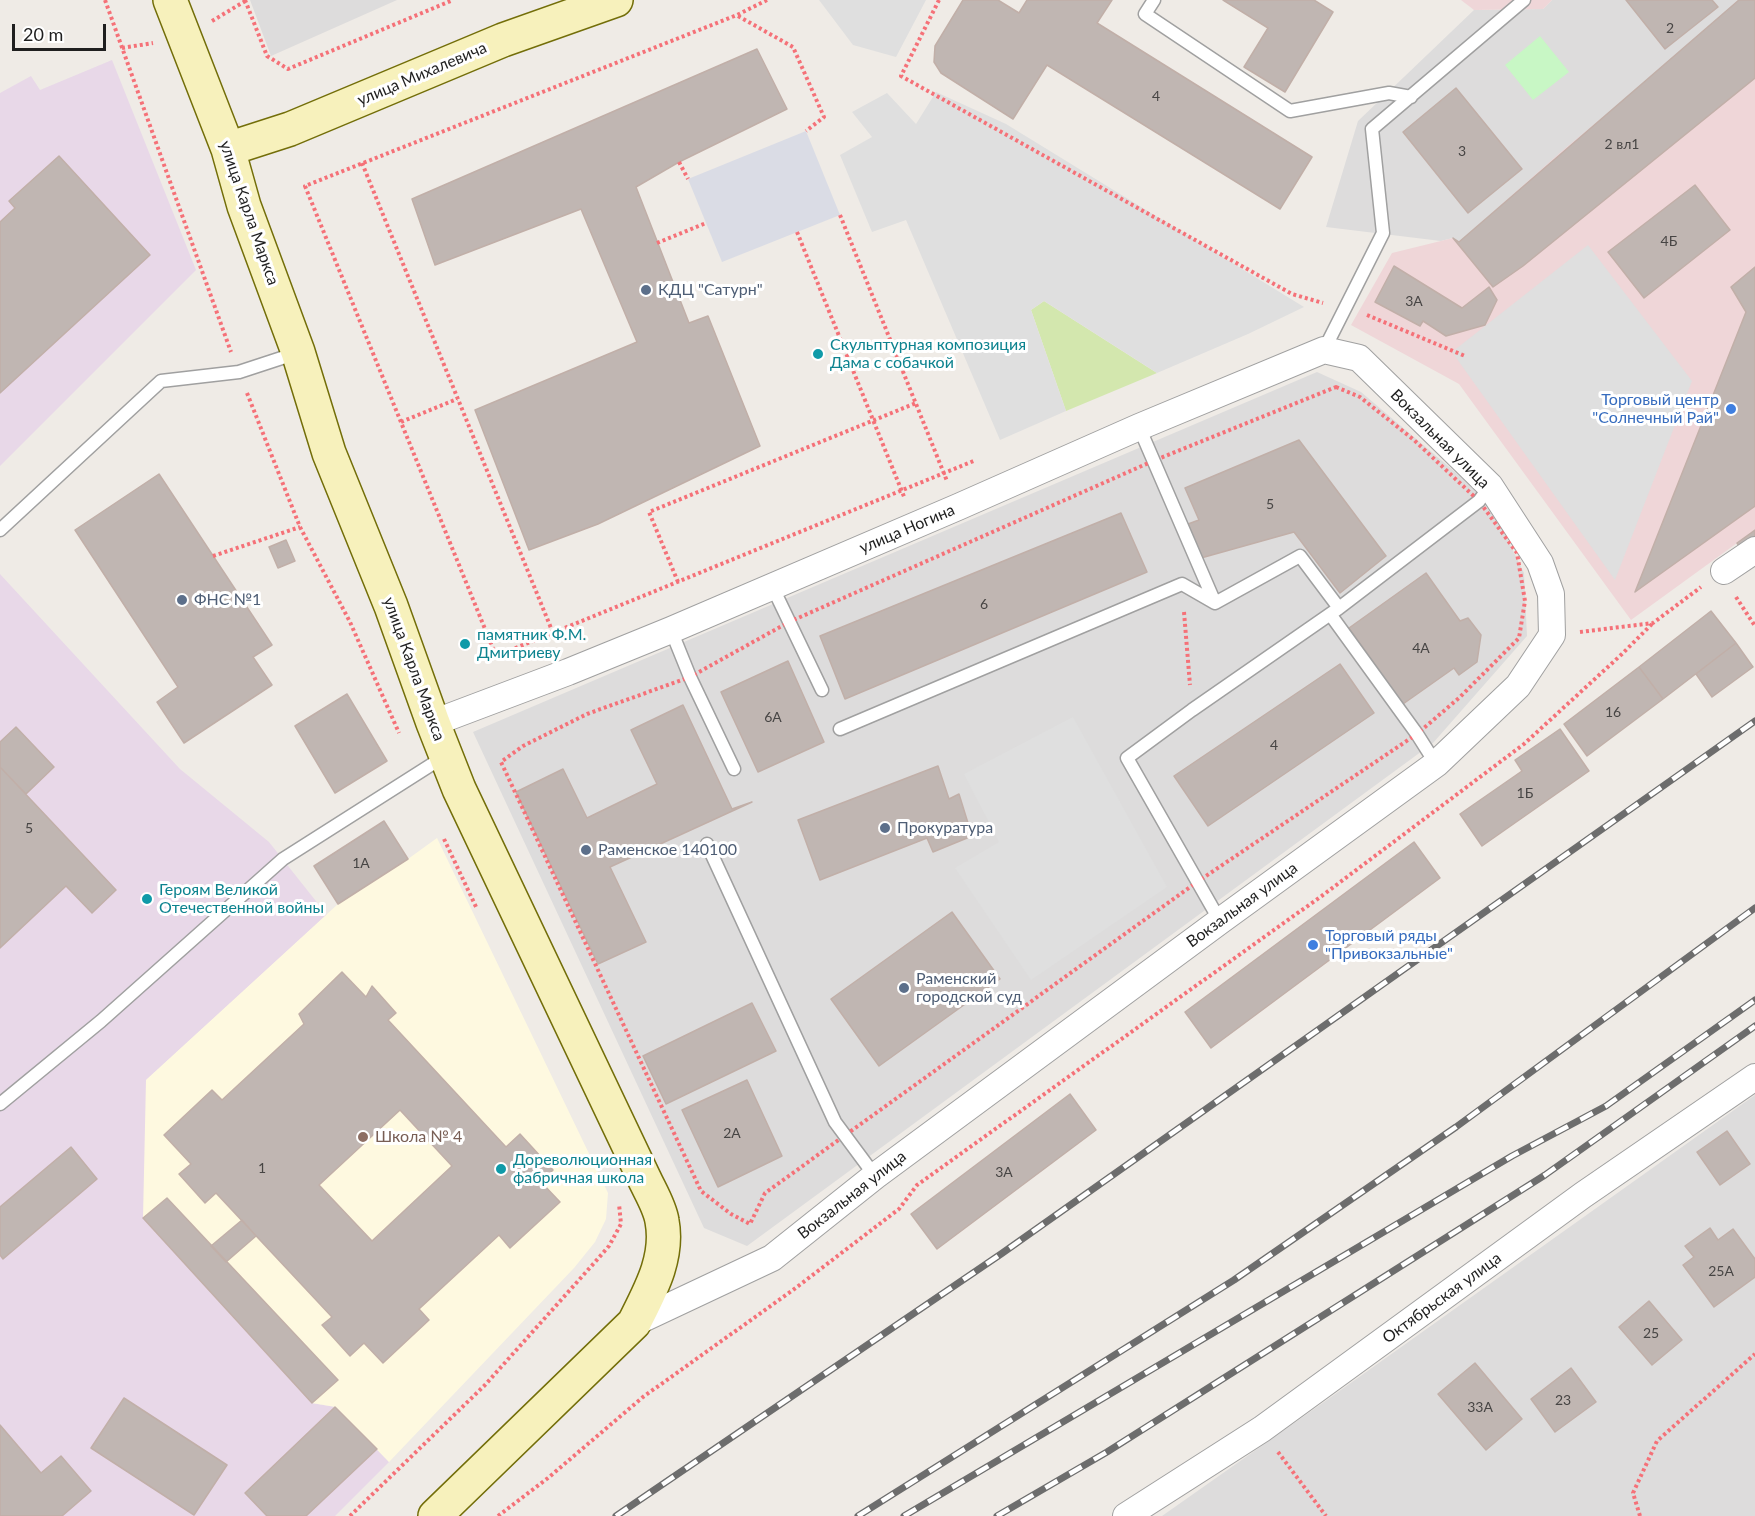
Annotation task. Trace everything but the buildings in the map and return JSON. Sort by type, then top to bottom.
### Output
[{"type":"main road","name":"улица Карла Маркса","points":[[170,0],[228,149],[244,206],[298,352],[329,453],[391,606],[446,756],[483,843],[634,1156],[662,1220],[663,1252],[654,1283],[634,1323],[435,1516]]},
{"type":"main road","name":"улица Михалевича","points":[[228,149],[290,129],[503,40],[616,0]]},
{"type":"street","name":"Вокзальная улица","points":[[634,1323],[772,1258],[875,1176],[1436,764],[1518,686],[1552,635],[1551,594],[1540,563],[1484,494],[1359,358],[1336,353]]},
{"type":"street","name":"улица Ногина","points":[[433,723],[671,630],[1139,427],[1336,353]]},
{"type":"street","points":[[1724,572],[1755,550]]},
{"type":"street","name":"Октябрьская улица","points":[[1126,1516],[1262,1429],[1583,1195],[1755,1077]]},
{"type":"lane","points":[[1154,0],[1146,14],[1290,111],[1389,93],[1411,97]]},
{"type":"lane","points":[[1336,353],[1346,309],[1383,233],[1372,129],[1524,0]]},
{"type":"lane","points":[[0,530],[161,381],[238,372],[298,352]]},
{"type":"lane","points":[[1139,427],[1215,603]]},
{"type":"lane","points":[[1220,921],[1127,758],[1334,611],[1484,494]]},
{"type":"lane","points":[[1215,603],[1300,556],[1436,764]]},
{"type":"lane","points":[[840,729],[1182,584],[1215,603]]},
{"type":"lane","points":[[772,586],[822,690]]},
{"type":"lane","points":[[671,630],[690,677],[734,769]]},
{"type":"lane","points":[[0,1104],[101,1021],[283,859],[446,756]]},
{"type":"lane","points":[[707,844],[835,1122],[875,1176]]},
{"type":"path","points":[[246,0],[267,56],[288,69],[453,0]]},
{"type":"path","points":[[767,0],[737,15],[305,186],[496,656],[976,460]]},
{"type":"path","points":[[939,0],[901,76],[1292,294],[1367,315],[1465,356]]},
{"type":"path","points":[[737,15],[793,47],[824,117],[806,131]]},
{"type":"path","points":[[679,162],[688,179]]},
{"type":"path","points":[[362,163],[553,633]]},
{"type":"path","points":[[840,215],[958,507]]},
{"type":"path","points":[[657,243],[706,223]]},
{"type":"path","points":[[797,232],[915,525]]},
{"type":"path","points":[[1336,387],[1336,353],[1367,315]]},
{"type":"path","points":[[1336,387],[1360,397],[1484,494],[1516,553],[1525,601],[1519,638],[1460,697],[1417,734],[1197,882],[765,1193],[750,1224],[730,1214],[701,1191],[501,762],[523,746],[587,714],[690,677],[789,622],[1153,461],[1336,387]]},
{"type":"path","points":[[401,422],[457,399]]},
{"type":"path","points":[[678,582],[649,512],[916,403]]},
{"type":"path","points":[[213,556],[300,527]]},
{"type":"path","points":[[498,1516],[548,1478],[643,1397],[794,1290],[899,1209],[917,1185],[1323,895],[1524,744],[1653,622],[1724,572]]},
{"type":"path","points":[[1182,584],[1192,710]]},
{"type":"path","points":[[1740,605],[1755,626]]},
{"type":"path","points":[[1552,635],[1653,622]]},
{"type":"path","points":[[1640,1516],[1633,1492],[1657,1441],[1755,1354]]},
{"type":"path","points":[[1262,1429],[1326,1516]]},
{"type":"shaded area","points":[[250,0],[397,0],[271,56]]},
{"type":"shaded area","points":[[819,0],[926,0],[896,57],[853,45]]},
{"type":"shaded area","points":[[1461,0],[1552,0],[1543,9],[1474,10]]},
{"type":"shaded area","points":[[1552,0],[1739,0],[1459,242],[1453,238],[1441,241],[1326,227],[1358,121],[1474,10],[1543,9]]},
{"type":"shaded area","points":[[1755,0],[1755,530],[1631,620],[1459,384],[1351,325],[1392,253],[1453,238],[1459,242],[1562,151],[1674,58]]},
{"type":"shaded area","points":[[112,60],[196,270],[0,466],[0,93],[31,76],[40,90]]},
{"type":"shaded area","points":[[936,92],[1006,124],[1304,307],[1157,373],[1044,301],[1031,310],[1066,411],[1000,440],[906,220],[872,232],[840,155],[872,137],[852,112],[887,93],[916,124]]},
{"type":"shaded area","points":[[806,131],[840,215],[722,262],[688,179]]},
{"type":"shaded area","points":[[1588,245],[1692,381],[1615,580],[1452,352]]},
{"type":"shaded area","points":[[1317,372],[1361,392],[1488,500],[1524,573],[1527,636],[1433,743],[747,1246],[704,1228],[473,732]]},
{"type":"shaded area","points":[[0,574],[180,769],[269,842],[327,915],[146,1080],[312,1403],[335,1407],[389,1462],[335,1516],[0,1516]]},
{"type":"shaded area","points":[[1073,717],[1167,887],[1031,980],[955,868],[999,842],[964,774]]},
{"type":"shaded area","name":"Школа № 4","points":[[437,838],[608,1193],[606,1219],[595,1242],[574,1268],[389,1462],[336,1407],[312,1403],[143,1218],[146,1080],[338,904]]},
{"type":"shaded area","points":[[1755,1095],[1755,1516],[1162,1516],[1324,1402]]},
{"type":"green space","points":[[1540,36],[1569,72],[1533,100],[1505,65]]},
{"type":"green space","points":[[1044,301],[1157,373],[1066,411],[1031,310]]},
{"type":"railway","points":[[616,1516],[1001,1254],[1755,721]]},
{"type":"railway","points":[[858,1516],[1234,1280],[1456,1127],[1755,908]]},
{"type":"railway","points":[[904,1516],[1512,1156],[1606,1106],[1755,1000]]},
{"type":"railway","points":[[997,1516],[1107,1452],[1545,1175],[1755,1026]]},
{"type":"place","name":"КДЦ \"Сатурн\"","points":[[646,290]]},
{"type":"place","name":"Скульптурная композиция Дама с собачкой","points":[[818,354]]},
{"type":"place","name":"Торговый центр \"Солнечный Рай\"","points":[[1731,409]]},
{"type":"place","name":"ФНС №1","points":[[182,600]]},
{"type":"place","name":"памятник Ф.М. Дмитриеву","points":[[465,644]]},
{"type":"place","name":"Прокуратура","points":[[885,828]]},
{"type":"place","name":"Раменское 140100","points":[[586,850]]},
{"type":"place","name":"Героям Великой Отечественной войны","points":[[147,899]]},
{"type":"place","name":"Торговый ряды \"Привокзальные\"","points":[[1313,945]]},
{"type":"place","name":"Раменский городской суд","points":[[904,988]]},
{"type":"place","name":"Школа № 4","points":[[363,1137]]},
{"type":"place","name":"Дореволюционная фабричная школа","points":[[501,1169]]}]
